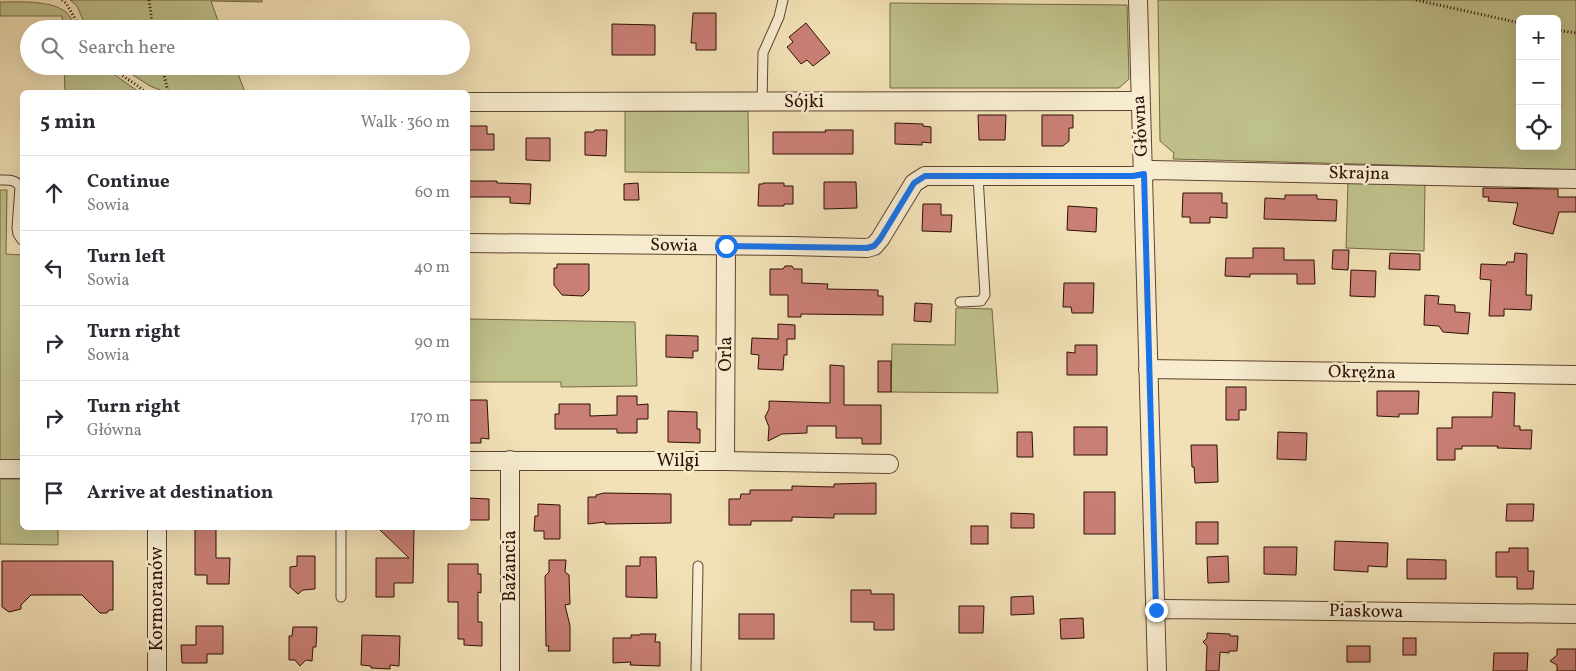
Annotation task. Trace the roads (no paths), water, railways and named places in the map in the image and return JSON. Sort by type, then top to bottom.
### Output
[{"type":"street","name":"Główna","points":[[1138,0],[1157,671]]},
{"type":"street","name":"Sójki","points":[[470,102],[1140,101]]},
{"type":"street","name":"Skrajna","points":[[1144,174],[1152,170],[1576,179]]},
{"type":"street","name":"Sowia","points":[[470,243],[867,248],[874,246],[880,239],[914,183],[925,176],[1133,176],[1144,174]]},
{"type":"street","name":"Orla","points":[[725,461],[726,246]]},
{"type":"street","name":"Okrężna","points":[[1148,369],[1576,374]]},
{"type":"street","name":"Bażancia","points":[[510,460],[510,671]]},
{"type":"street","name":"Wilgi","points":[[470,461],[725,461],[890,464]]},
{"type":"street","points":[[0,469],[20,469]]},
{"type":"street","name":"Kormoranów","points":[[157,530],[157,671]]},
{"type":"street","name":"Piaskowa","points":[[1156,610],[1576,614]]},
{"type":"lane","points":[[762,102],[763,54],[779,17],[783,0]]},
{"type":"lane","points":[[960,302],[981,301],[985,296],[978,176]]},
{"type":"lane","points":[[0,180],[13,180],[19,184],[17,228],[20,237]]},
{"type":"lane","points":[[340,530],[341,597]]},
{"type":"lane","points":[[696,671],[698,566]]}]
